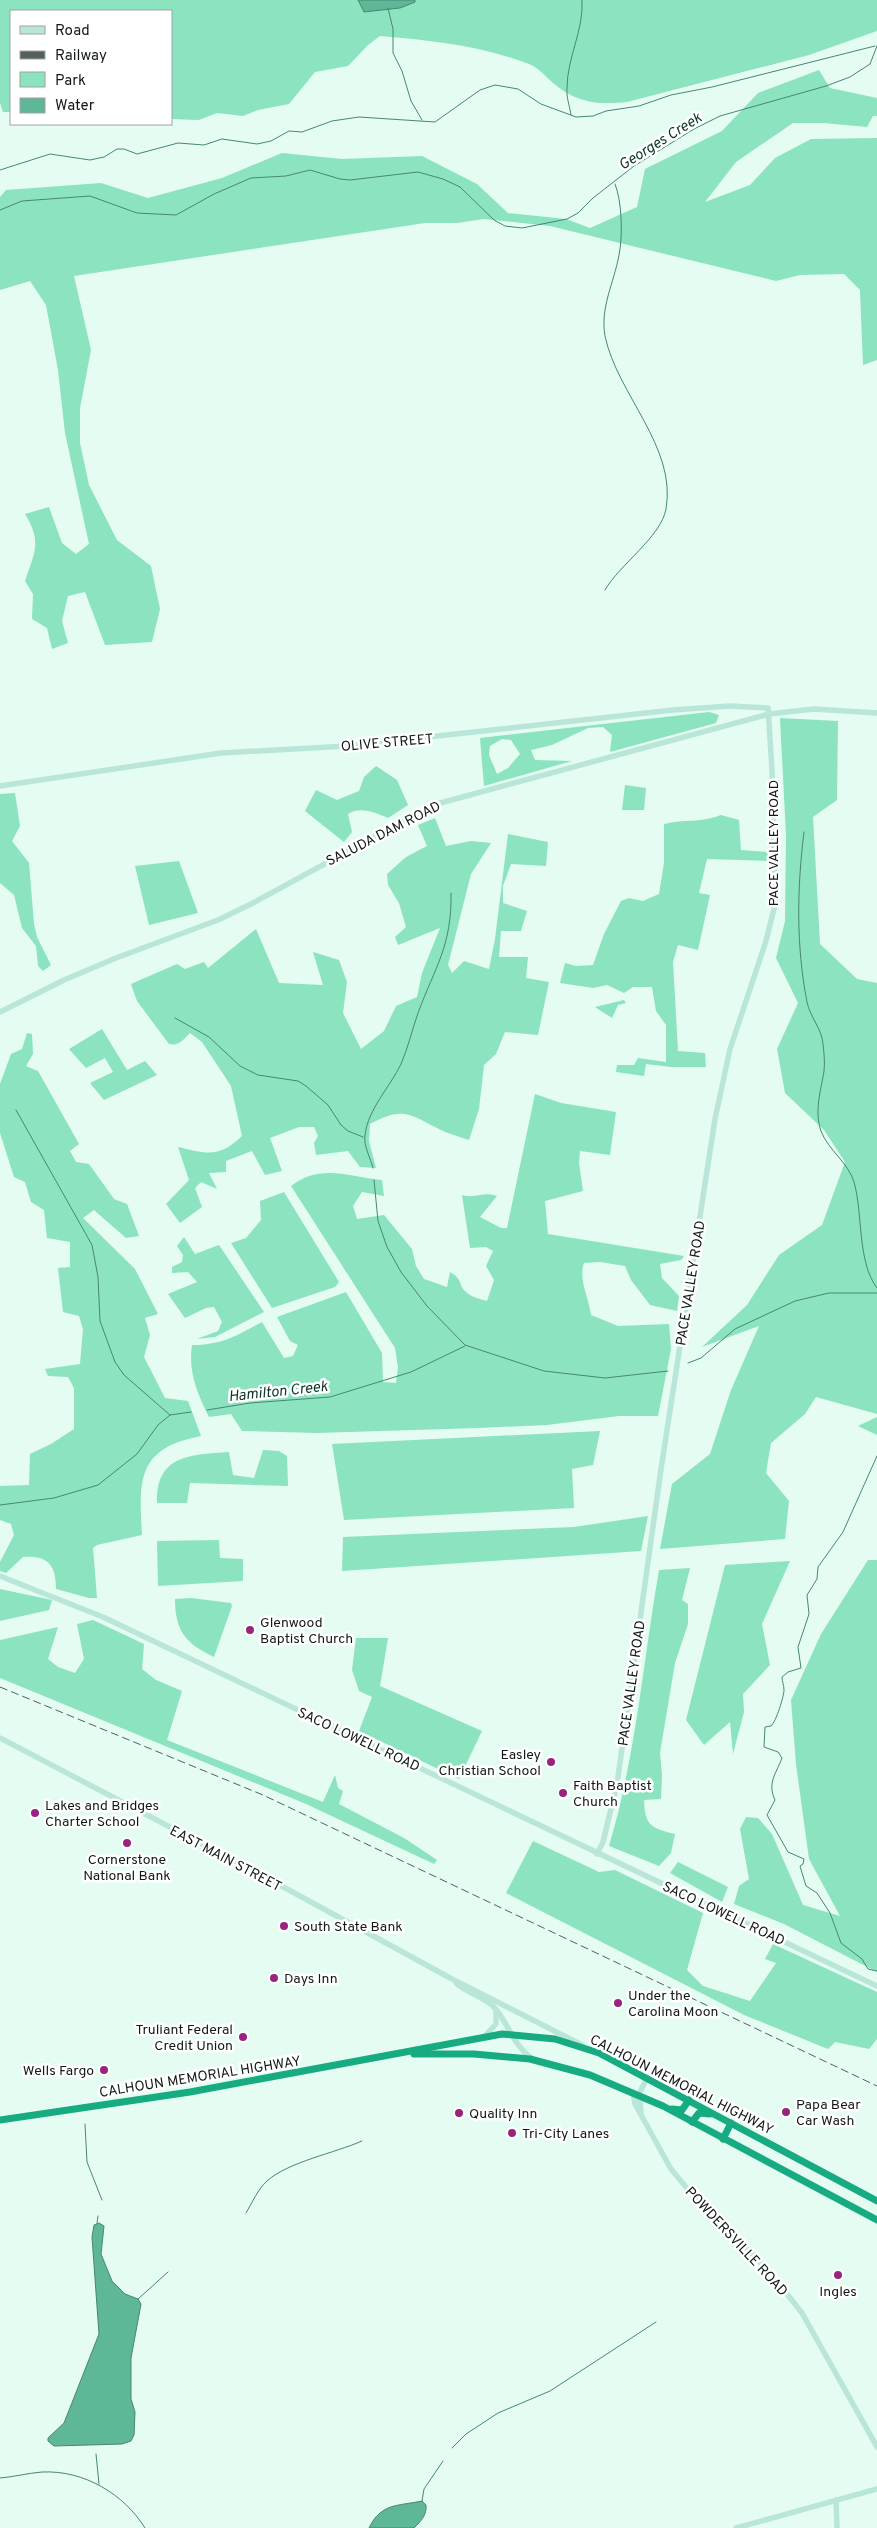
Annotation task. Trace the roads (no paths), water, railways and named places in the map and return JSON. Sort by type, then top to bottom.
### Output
[{"type":"highway","name":"CALHOUN MEMORIAL HIGHWAY","points":[[0,2120],[190,2092],[404,2054],[439,2044],[484,2036],[510,2034],[555,2039],[589,2048],[877,2201]]},
{"type":"highway","name":"CALHOUN MEMORIAL HIGHWAY","points":[[404,2054],[474,2054],[534,2060],[590,2075],[636,2093],[667,2108],[723,2139],[876,2216]]},
{"type":"highway","points":[[667,2108],[682,2110],[689,2100]]},
{"type":"highway","points":[[692,2122],[699,2113],[718,2116]]},
{"type":"highway","points":[[723,2139],[731,2123]]},
{"type":"street","name":"OLIVE STREET","points":[[0,786],[221,753],[348,746],[673,710],[763,706],[768,708],[769,714]]},
{"type":"street","name":"SALUDA DAM ROAD","points":[[0,1012],[72,976],[218,920],[433,805],[769,714],[814,709],[877,713]]},
{"type":"street","name":"PACE VALLEY ROAD","points":[[598,1854],[603,1842],[617,1784],[661,1469],[715,1119],[730,1049],[766,941],[775,905],[769,714]]},
{"type":"street","name":"SACO LOWELL ROAD","points":[[0,1576],[87,1610],[877,1986]]},
{"type":"street","name":"EAST MAIN STREET","points":[[0,1738],[247,1867],[452,1979],[589,2048]]},
{"type":"street","name":"EAST MAIN STREET","points":[[452,1979],[463,1990],[493,2007],[518,2048],[534,2060]]},
{"type":"street","points":[[484,2036],[496,2024],[497,2016],[493,2007]]},
{"type":"street","points":[[636,2093],[647,2078]]},
{"type":"street","name":"POWDERSVILLE ROAD","points":[[636,2093],[636,2104],[671,2169],[690,2192],[768,2270],[802,2313],[877,2447]]},
{"type":"street","points":[[736,2528],[877,2489]]},
{"type":"street","points":[[836,2500],[836,2528]]},
{"type":"water","points":[[358,0],[415,0],[415,2],[400,8],[364,12]]},
{"type":"water","points":[[99,2223],[104,2226],[101,2254],[112,2281],[125,2294],[138,2299],[141,2304],[131,2358],[131,2399],[135,2412],[134,2435],[131,2441],[122,2444],[54,2446],[48,2441],[48,2438],[64,2423],[99,2334],[92,2237],[94,2225]]},
{"type":"water","points":[[422,2501],[426,2505],[426,2512],[414,2528],[369,2528],[379,2514],[385,2510],[398,2505]]},
{"type":"waterway","points":[[571,115],[567,95],[568,77],[580,22],[582,0]]},
{"type":"waterway","points":[[388,8],[393,29],[393,53],[402,71],[411,101],[422,120]]},
{"type":"waterway","points":[[0,170],[50,154],[90,160],[104,157],[117,149],[124,149],[137,154],[178,143],[204,145],[222,139],[257,144],[271,141],[289,131],[302,132],[332,121],[359,117],[435,122],[480,90],[495,85],[518,89],[541,104],[576,117],[593,116],[606,111],[639,106],[671,95],[712,87],[875,46]]},
{"type":"waterway","name":"Georges Creek","points":[[0,210],[22,201],[90,196],[137,213],[176,215],[214,194],[251,178],[286,176],[310,170],[350,180],[418,172],[443,179],[460,187],[494,220],[505,226],[522,228],[567,219],[578,213],[593,198],[634,166],[694,129],[720,116],[826,86],[850,77],[870,64],[877,46]]},
{"type":"waterway","points":[[605,590],[611,580],[648,540],[663,519],[666,509],[667,486],[663,464],[655,442],[621,379],[605,336],[604,315],[617,265],[621,238],[620,209],[615,184]]},
{"type":"waterway","points":[[804,832],[800,874],[799,938],[807,1002],[821,1033],[823,1047],[824,1068],[819,1101],[819,1123],[824,1138],[847,1168],[854,1182],[866,1265],[877,1288]]},
{"type":"waterway","points":[[373,1168],[365,1143],[367,1125],[375,1107],[401,1064],[418,1013],[441,956],[449,928],[451,893]]},
{"type":"waterway","points":[[175,1018],[209,1037],[240,1066],[258,1075],[298,1081],[306,1086],[328,1105],[341,1125],[348,1131],[363,1137]]},
{"type":"waterway","name":"Hamilton Creek","points":[[16,1110],[92,1245],[98,1277],[100,1321],[115,1362],[124,1375],[170,1415]]},
{"type":"waterway","name":"Hamilton Creek","points":[[374,1180],[378,1221],[387,1247],[401,1272],[427,1306],[465,1345],[544,1371],[605,1378],[668,1371]]},
{"type":"waterway","name":"Hamilton Creek","points":[[688,1363],[701,1358],[735,1329],[795,1301],[829,1293],[877,1293]]},
{"type":"waterway","name":"Hamilton Creek","points":[[207,1410],[250,1403],[330,1397],[411,1372],[465,1346]]},
{"type":"waterway","points":[[0,1505],[54,1498],[98,1485],[137,1454],[158,1425],[170,1415],[191,1412]]},
{"type":"waterway","points":[[877,1456],[843,1532],[818,1567],[817,1579],[807,1595],[809,1614],[798,1647],[801,1668],[788,1672],[782,1677],[783,1698],[773,1724],[765,1727],[764,1747],[778,1752],[782,1758],[772,1783],[775,1800],[767,1815],[788,1852],[804,1859],[803,1864],[800,1866],[806,1886],[817,1893],[830,1913],[841,1943],[862,1959],[868,1969],[877,1971]]},
{"type":"waterway","points":[[85,2124],[87,2162],[102,2200]]},
{"type":"waterway","points":[[246,2213],[261,2188],[276,2174],[299,2163],[362,2141]]},
{"type":"waterway","points":[[97,2223],[98,2216]]},
{"type":"waterway","points":[[138,2299],[168,2272]]},
{"type":"waterway","points":[[452,2448],[466,2434],[498,2413],[550,2391],[656,2322]]},
{"type":"waterway","points":[[96,2454],[99,2484]]},
{"type":"waterway","points":[[422,2501],[424,2489],[443,2461]]},
{"type":"waterway","points":[[0,2478],[42,2472],[58,2472],[88,2480],[101,2486],[126,2505],[145,2528]]},
{"type":"railway","points":[[0,1687],[263,1795],[877,2086]]},
{"type":"place","name":"Glenwood Baptist Church","points":[[250,1630]]},
{"type":"place","name":"Easley Christian School","points":[[551,1762]]},
{"type":"place","name":"Faith Baptist Church","points":[[563,1793]]},
{"type":"place","name":"Lakes and Bridges Charter School","points":[[35,1813]]},
{"type":"place","name":"Cornerstone National Bank","points":[[127,1843]]},
{"type":"place","name":"South State Bank","points":[[284,1926]]},
{"type":"place","name":"Days Inn","points":[[274,1978]]},
{"type":"place","name":"Under the Carolina Moon","points":[[618,2003]]},
{"type":"place","name":"Truliant Federal Credit Union","points":[[243,2037]]},
{"type":"place","name":"Wells Fargo","points":[[104,2070]]},
{"type":"place","name":"Papa Bear Car Wash","points":[[786,2112]]},
{"type":"place","name":"Quality Inn","points":[[459,2113]]},
{"type":"place","name":"Tri-City Lanes","points":[[512,2133]]},
{"type":"place","name":"Ingles","points":[[838,2275]]}]
